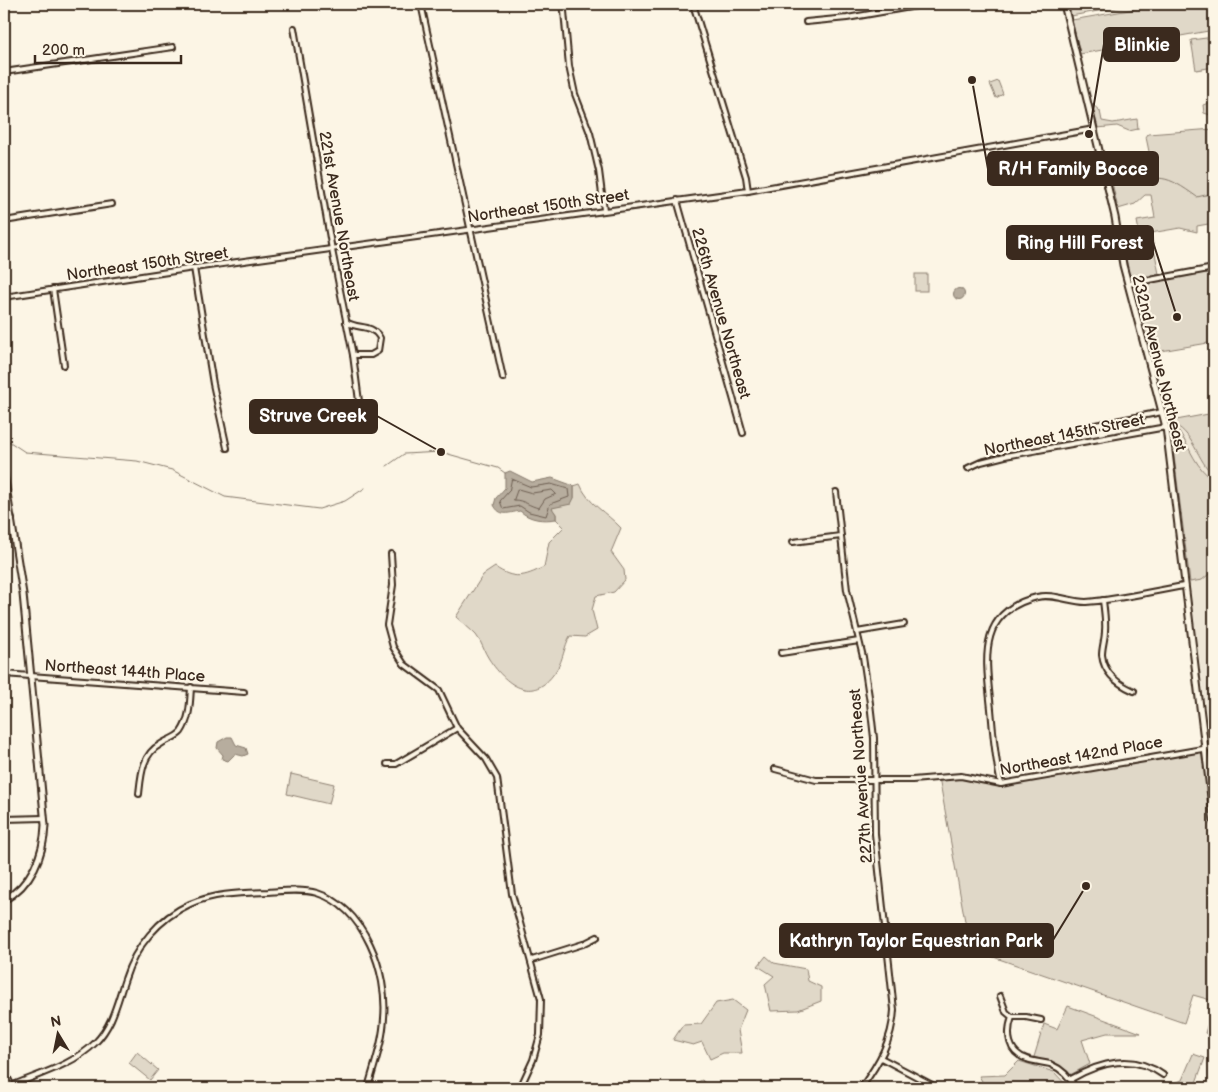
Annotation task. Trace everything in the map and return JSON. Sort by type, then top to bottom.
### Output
[{"type":"street","points":[[421,4],[504,378]]},
{"type":"street","points":[[561,4],[564,11],[569,66],[576,94],[590,133],[599,171],[604,210]]},
{"type":"street","points":[[693,4],[746,177],[748,191]]},
{"type":"street","points":[[806,22],[847,18],[928,4]]},
{"type":"street","name":"232nd Avenue Northeast","points":[[1064,4],[1116,217],[1128,284],[1166,427],[1214,822]]},
{"type":"street","name":"221st Avenue Northeast","points":[[294,28],[332,250],[353,354],[360,408]]},
{"type":"street","points":[[4,72],[173,47]]},
{"type":"street","name":"Northeast 150th Street","points":[[4,297],[194,268],[748,191],[1094,129]]},
{"type":"street","name":"226th Avenue Northeast","points":[[678,200],[742,433]]},
{"type":"street","points":[[4,221],[112,204]]},
{"type":"street","points":[[194,268],[213,384],[226,448]]},
{"type":"street","points":[[1128,284],[1214,268]]},
{"type":"street","points":[[53,289],[64,365]]},
{"type":"street","points":[[346,322],[353,326],[369,327],[376,331],[380,338],[378,350],[371,355],[353,354]]},
{"type":"street","points":[[1090,426],[1162,412]]},
{"type":"street","name":"Northeast 145th Street","points":[[968,468],[981,462],[1004,456],[1166,427]]},
{"type":"street","points":[[4,474],[23,594],[44,818],[43,843],[37,862],[22,886],[4,900]]},
{"type":"street","name":"227th Avenue Northeast","points":[[836,492],[847,590],[859,641],[870,703],[875,780],[875,834],[894,1010],[890,1040],[881,1058],[861,1088]]},
{"type":"street","points":[[4,521],[12,519]]},
{"type":"street","points":[[793,542],[841,536]]},
{"type":"street","points":[[391,554],[393,585],[388,613],[390,638],[398,656],[413,672],[439,690],[457,728],[486,759],[497,778],[512,894],[521,933],[532,960],[541,999],[540,1035],[533,1060],[520,1088]]},
{"type":"street","points":[[1001,784],[986,664],[986,649],[990,635],[1008,610],[1024,601],[1040,596],[1074,602],[1103,600],[1184,586]]},
{"type":"street","points":[[1103,600],[1105,631],[1102,654],[1105,666],[1112,678],[1120,685],[1134,691]]},
{"type":"street","points":[[857,632],[904,624]]},
{"type":"street","points":[[781,653],[859,641]]},
{"type":"street","name":"Northeast 144th Place","points":[[4,674],[244,692]]},
{"type":"street","points":[[139,794],[143,764],[150,753],[159,745],[180,734],[187,722],[191,687]]},
{"type":"street","points":[[387,764],[396,764],[457,728]]},
{"type":"street","name":"Northeast 142nd Place","points":[[775,769],[816,780],[875,780],[961,776],[1001,784],[1204,747],[1214,747]]},
{"type":"street","points":[[4,819],[44,818]]},
{"type":"street","points":[[4,1071],[12,1087],[74,1058],[95,1042],[108,1025],[115,1011],[125,977],[142,943],[173,914],[190,904],[224,894],[308,892],[335,901],[353,918],[373,954],[380,972],[384,994],[382,1034],[368,1088]]},
{"type":"street","points":[[532,960],[583,944],[597,937]]},
{"type":"street","points":[[1000,996],[1006,1012],[1012,1017],[1041,1020]]},
{"type":"street","points":[[1012,1017],[1008,1038],[1012,1050],[1024,1059],[1050,1064],[1071,1079],[1075,1088]]},
{"type":"street","points":[[881,1058],[938,1088]]},
{"type":"street","points":[[1071,1079],[1089,1069],[1110,1062],[1136,1062],[1154,1068],[1163,1075]]},
{"type":"shaded area","points":[[1069,4],[1136,4],[1071,16]]},
{"type":"shaded area","points":[[1164,4],[1213,4],[1214,30],[1080,54],[1072,20]]},
{"type":"shaded area","points":[[1214,37],[1214,67],[1196,70],[1191,40]]},
{"type":"shaded area","points":[[998,81],[1003,94],[996,98],[990,84]]},
{"type":"shaded area","points":[[1214,101],[1214,116],[1204,113],[1203,105]]},
{"type":"shaded area","points":[[1092,104],[1100,111],[1102,121],[1113,123],[1137,119],[1138,129],[1129,131],[1117,126],[1098,128]]},
{"type":"shaded area","points":[[1214,129],[1214,223],[1197,226],[1197,232],[1180,228],[1151,233],[1159,274],[1134,278],[1129,274],[1123,241],[1140,237],[1137,221],[1155,218],[1151,195],[1145,195],[1135,204],[1118,209],[1111,178],[1134,174],[1152,166],[1146,137],[1148,134]]},
{"type":"shaded area","points":[[1214,271],[1214,342],[1149,353],[1134,292],[1139,285]]},
{"type":"shaded area","points":[[915,274],[927,274],[927,291],[915,291]]},
{"type":"shaded area","points":[[1214,413],[1214,742],[1210,742],[1169,421]]},
{"type":"shaded area","points":[[1214,413],[1214,475],[1203,462],[1185,432],[1171,424],[1171,421]]},
{"type":"shaded area","points":[[1179,431],[1202,470],[1214,480],[1214,570],[1202,580],[1190,582],[1171,433]]},
{"type":"shaded area","points":[[580,484],[588,497],[621,528],[611,552],[624,570],[625,580],[614,592],[596,596],[592,610],[597,630],[585,637],[570,636],[559,665],[549,680],[540,687],[522,688],[513,684],[496,669],[476,635],[456,617],[483,575],[495,567],[508,574],[519,576],[544,567],[549,542],[564,527],[556,519],[556,514],[551,508],[574,498],[574,486]]},
{"type":"shaded area","points":[[1203,747],[1214,822],[1214,1001],[1193,995],[1184,1023],[970,949],[939,777],[961,776],[1001,784]]},
{"type":"shaded area","points":[[291,774],[334,784],[329,804],[287,794]]},
{"type":"shaded area","points":[[766,956],[774,963],[806,969],[808,981],[821,987],[821,1001],[798,1010],[771,1011],[765,984],[774,976],[758,966]]},
{"type":"shaded area","points":[[733,1000],[746,1010],[738,1030],[742,1053],[723,1053],[710,1059],[702,1042],[693,1045],[673,1040],[683,1025],[701,1024],[716,1003]]},
{"type":"shaded area","points":[[1214,1004],[1214,1037],[1205,1033]]},
{"type":"shaded area","points":[[1068,1006],[1141,1033],[1107,1033],[1082,1040],[1090,1064],[1070,1075],[1059,1066],[1034,1057],[1044,1024],[1057,1029]]},
{"type":"shaded area","points":[[137,1052],[158,1070],[150,1080],[129,1063]]},
{"type":"shaded area","points":[[1193,1054],[1205,1058],[1194,1088],[1164,1088],[1182,1080]]},
{"type":"shaded area","points":[[1019,1061],[1054,1072],[1069,1088],[986,1088],[979,1076],[1005,1075]]},
{"type":"shaded area","points":[[702,1080],[710,1088],[686,1088]]},
{"type":"water","points":[[959,288],[965,294],[959,300],[953,294]]},
{"type":"water","points":[[510,471],[532,482],[552,478],[574,486],[574,498],[571,504],[552,508],[556,514],[556,519],[537,519],[520,511],[502,513],[494,505],[496,498],[505,488],[505,473]]},
{"type":"water","points":[[227,737],[232,737],[236,745],[246,748],[248,754],[243,756],[235,754],[228,761],[222,759],[223,755],[217,748],[218,742]]},
{"type":"waterway","points":[[1123,184],[1162,178],[1170,180],[1197,197],[1214,193]]},
{"type":"waterway","points":[[7,440],[25,452],[137,461],[172,470],[225,497],[319,509],[345,501],[365,488]]},
{"type":"waterway","points":[[387,466],[404,454],[441,452],[498,468],[505,473]]},
{"type":"place","name":"R/H Family Bocce","points":[[972,80]]},
{"type":"place","name":"Blinkie","points":[[1089,134]]},
{"type":"place","name":"Ring Hill Forest","points":[[1177,317]]},
{"type":"place","name":"Struve Creek","points":[[441,452]]},
{"type":"place","name":"Kathryn Taylor Equestrian Park","points":[[1086,886]]}]
